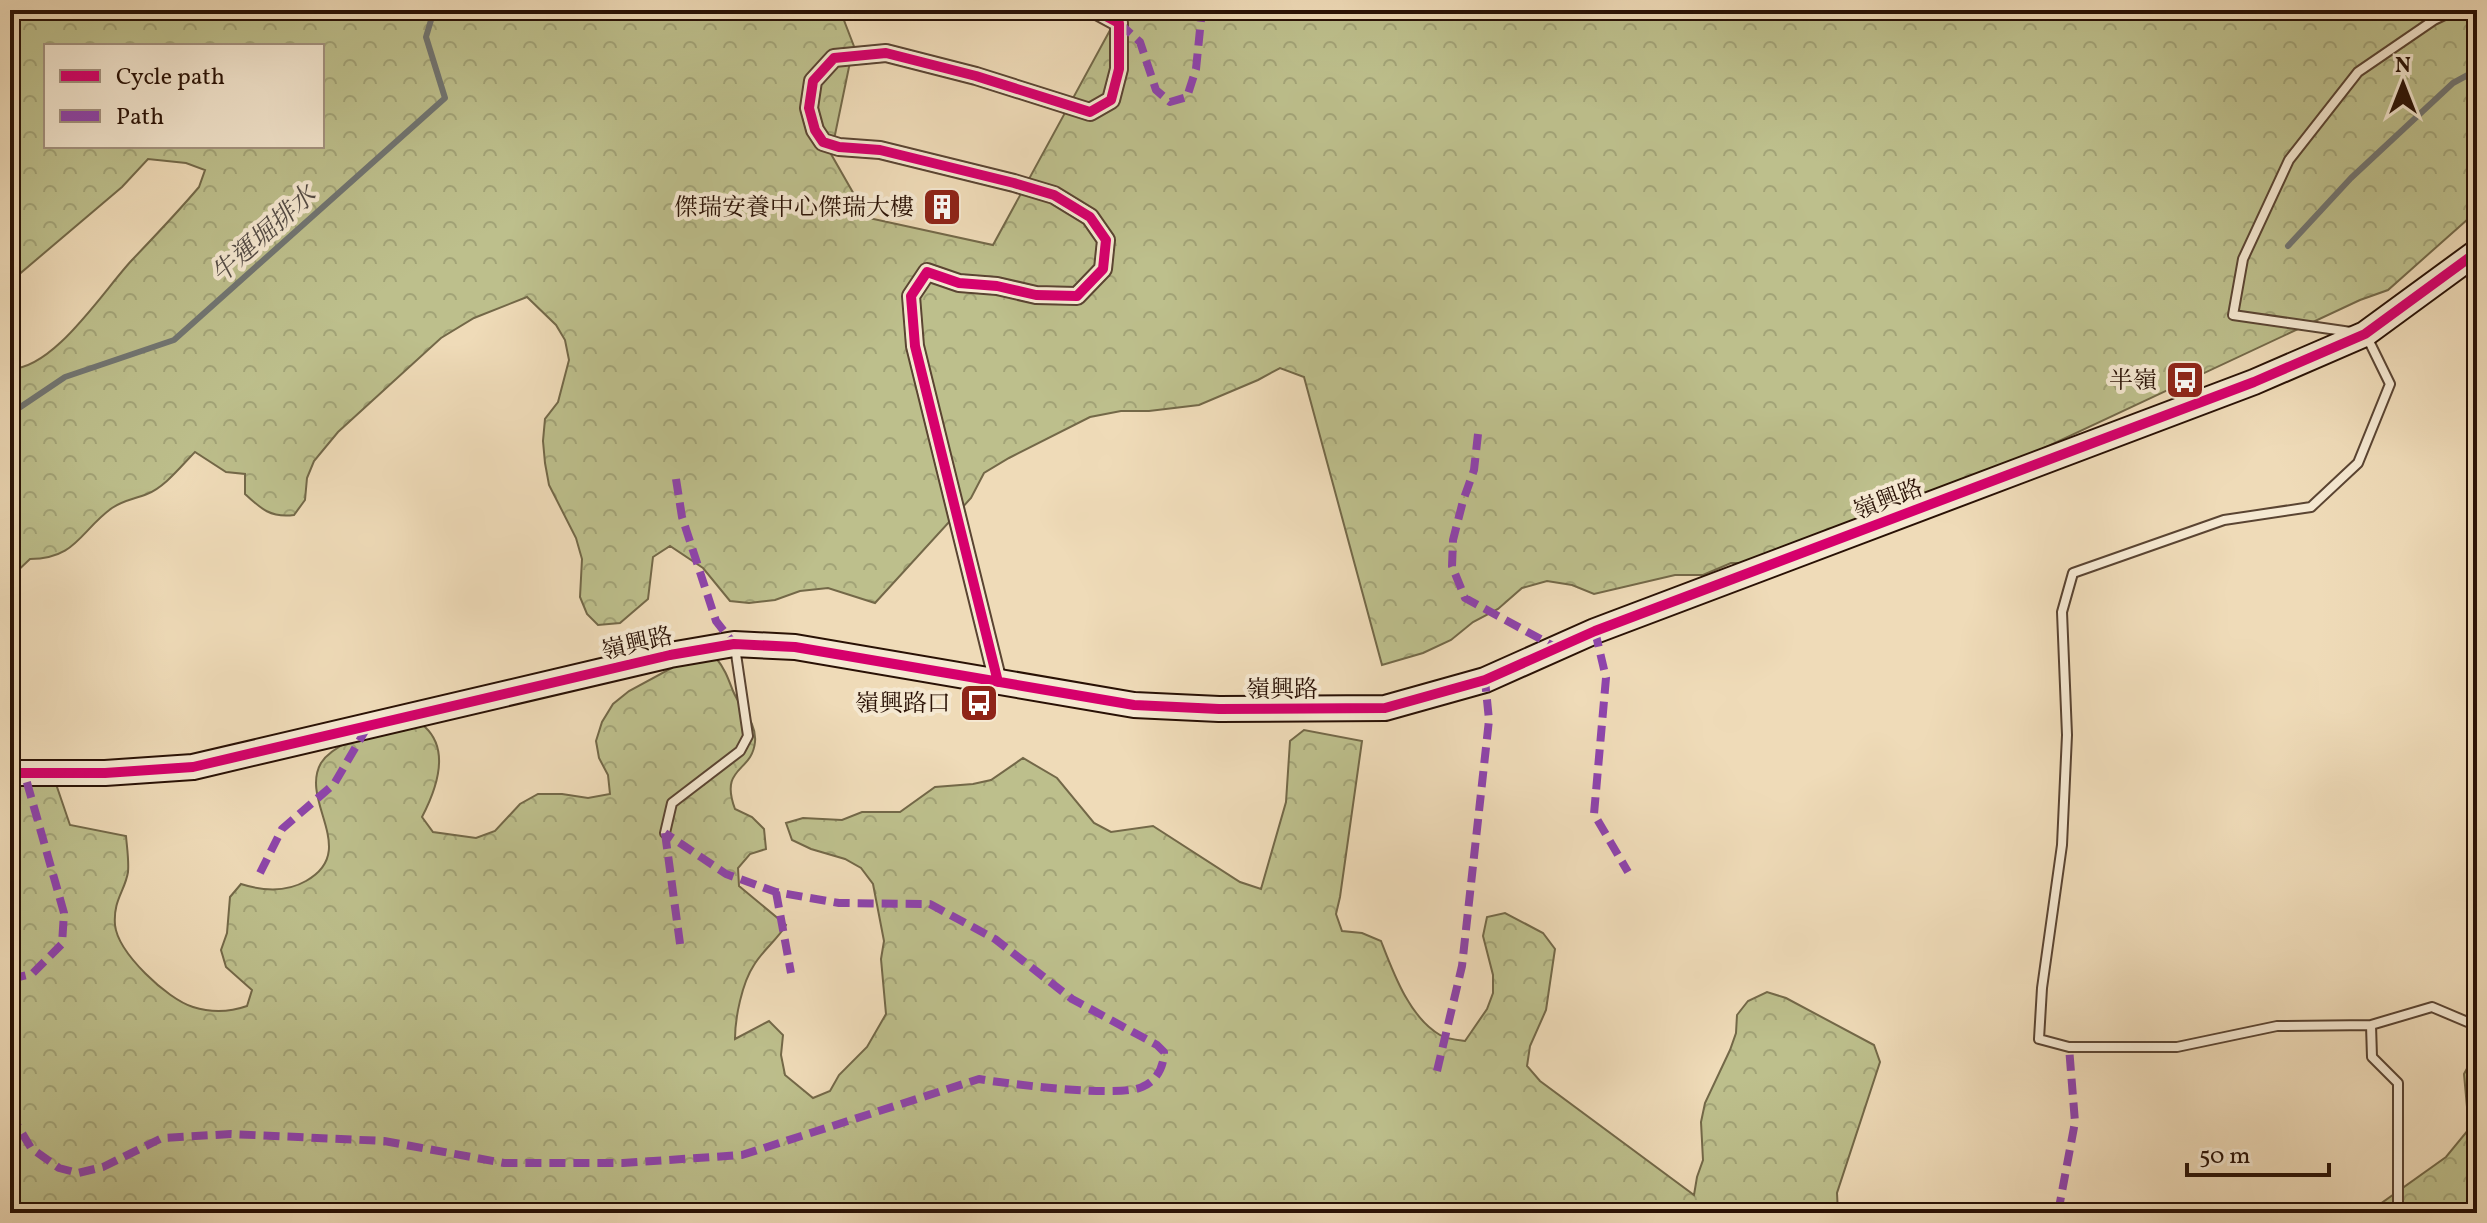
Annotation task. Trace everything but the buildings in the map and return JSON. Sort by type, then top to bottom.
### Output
[{"type":"main road","name":"嶺興路","points":[[10,773],[105,773],[193,767],[670,655],[734,644],[795,647],[1134,705],[1219,709],[1385,708],[1485,680],[1595,631],[2254,382],[2365,334],[2477,252]]},
{"type":"street","points":[[998,682],[915,346],[911,296],[927,272],[959,283],[997,286],[1036,295],[1077,296],[1103,269],[1106,240],[1090,217],[1054,195],[880,150],[839,147],[823,142],[811,122],[809,108],[813,81],[834,58],[886,53],[976,76],[1090,112],[1111,100],[1119,69],[1119,23],[1095,10]]},
{"type":"lane","points":[[2455,10],[2434,20],[2358,72],[2289,160],[2243,259],[2233,315],[2365,334],[2390,384],[2358,463],[2311,507],[2224,520],[2073,573],[2062,612],[2067,735],[2062,845],[2042,988],[2039,1039],[2069,1047],[2177,1047],[2277,1026],[2371,1025],[2432,1007],[2477,1026]]},
{"type":"lane","points":[[665,833],[672,803],[740,751],[748,736],[734,644]]},
{"type":"lane","points":[[2371,1025],[2372,1057],[2398,1083],[2398,1202]]},
{"type":"green space","points":[[10,10],[840,10],[855,49],[831,154],[855,196],[855,215],[993,245],[1121,10],[2477,10],[2477,211],[2388,290],[2360,300],[1884,523],[1759,563],[1731,563],[1703,575],[1675,575],[1594,594],[1572,585],[1547,581],[1522,588],[1498,609],[1473,622],[1451,640],[1423,653],[1382,665],[1304,377],[1280,368],[1199,405],[1121,411],[1090,417],[1009,458],[984,473],[971,498],[875,603],[828,588],[800,591],[775,600],[749,603],[730,601],[703,568],[670,546],[653,557],[648,599],[620,623],[598,625],[587,614],[580,597],[582,559],[576,538],[549,485],[545,463],[545,419],[558,402],[569,360],[565,340],[556,325],[527,297],[474,318],[441,338],[338,432],[314,461],[307,478],[305,500],[294,515],[273,514],[261,508],[245,494],[245,474],[226,472],[195,452],[160,486],[112,508],[68,549],[45,558],[30,559],[10,578],[10,369],[27,366],[44,356],[77,326],[199,187],[205,170],[186,163],[148,159],[122,187],[10,282]]},
{"type":"green space","points":[[716,658],[755,735],[753,752],[734,777],[731,795],[735,809],[752,817],[764,829],[766,849],[750,854],[738,868],[739,886],[786,925],[750,972],[740,1001],[735,1039],[769,1021],[783,1035],[781,1055],[785,1075],[813,1098],[830,1091],[839,1075],[867,1047],[886,1014],[881,959],[884,941],[873,884],[861,868],[792,840],[786,823],[803,818],[842,820],[862,812],[900,812],[935,787],[991,780],[1023,758],[1057,778],[1094,823],[1111,832],[1153,826],[1240,882],[1261,889],[1286,802],[1290,741],[1304,730],[1362,741],[1336,914],[1342,931],[1362,933],[1381,941],[1403,993],[1419,1017],[1440,1035],[1465,1041],[1487,1009],[1493,993],[1493,975],[1483,936],[1487,917],[1505,913],[1543,933],[1555,949],[1546,1010],[1530,1046],[1527,1066],[1540,1081],[1694,1195],[1703,1160],[1701,1122],[1705,1103],[1730,1050],[1736,1033],[1737,1015],[1748,1001],[1767,992],[1786,998],[1874,1045],[1880,1062],[1837,1193],[1838,1213],[10,1213],[10,771],[45,772],[57,787],[70,825],[126,836],[128,872],[117,902],[115,925],[125,948],[145,974],[170,995],[193,1007],[234,1010],[247,1006],[252,990],[226,967],[221,950],[227,933],[230,897],[241,884],[282,889],[306,881],[321,869],[328,855],[329,840],[316,778],[321,763],[337,748],[408,718],[423,726],[433,737],[439,759],[436,784],[422,817],[433,832],[476,838],[495,831],[520,804],[538,794],[588,798],[610,794],[608,775],[599,758],[596,741],[602,722],[613,704],[629,691],[679,664]]},
{"type":"green space","points":[[2477,1050],[2477,1213],[2322,1213],[2324,1204],[2341,1209],[2362,1209],[2380,1204],[2446,1157],[2469,1129],[2464,1074]]},
{"type":"waterway","name":"牛運堀排水","points":[[10,414],[65,377],[174,340],[445,98],[426,37],[434,10]]},
{"type":"waterway","points":[[2288,246],[2351,178],[2453,83],[2477,70]]},
{"type":"marked path","points":[[686,10],[687,13],[732,10]]},
{"type":"marked path","points":[[1119,23],[1140,42],[1156,90],[1170,102],[1187,97],[1196,69],[1202,10]]},
{"type":"marked path","points":[[1478,434],[1474,470],[1453,540],[1452,566],[1465,598],[1557,648]]},
{"type":"marked path","points":[[676,479],[682,517],[716,621],[734,644]]},
{"type":"marked path","points":[[1595,631],[1606,678],[1594,814],[1628,872]]},
{"type":"marked path","points":[[1437,1071],[1462,966],[1489,720],[1485,680]]},
{"type":"marked path","points":[[260,873],[282,829],[334,784],[368,726]]},
{"type":"marked path","points":[[10,979],[32,974],[62,944],[64,913],[24,772]]},
{"type":"marked path","points":[[665,833],[681,951]]},
{"type":"marked path","points":[[10,1113],[31,1148],[59,1168],[78,1173],[103,1167],[162,1138],[231,1134],[384,1141],[504,1163],[623,1163],[742,1155],[979,1079],[1063,1089],[1130,1090],[1147,1084],[1161,1068],[1164,1052],[1157,1045],[1072,999],[995,939],[930,904],[839,903],[776,892],[726,874],[665,833]]},
{"type":"marked path","points":[[776,892],[791,973]]},
{"type":"marked path","points":[[2058,1213],[2075,1122],[2069,1047]]},
{"type":"cycle path","points":[[998,682],[915,346],[911,296],[927,272],[959,283],[997,286],[1036,295],[1077,296],[1103,269],[1106,240],[1090,217],[1054,195],[880,150],[839,147],[823,142],[815,130],[809,108],[813,81],[834,58],[886,53],[976,76],[1090,112],[1111,100],[1119,69],[1119,23],[1095,10]]},
{"type":"cycle path","points":[[10,773],[105,773],[193,767],[670,655],[734,644],[795,647],[1134,705],[1219,709],[1385,708],[1485,680],[1595,631],[2254,382],[2365,334],[2477,252]]},
{"type":"place","name":"傑瑞安養中心傑瑞大樓","points":[[942,207]]},
{"type":"place","name":"半嶺","points":[[2185,380]]},
{"type":"place","name":"嶺興路口","points":[[979,703]]}]
